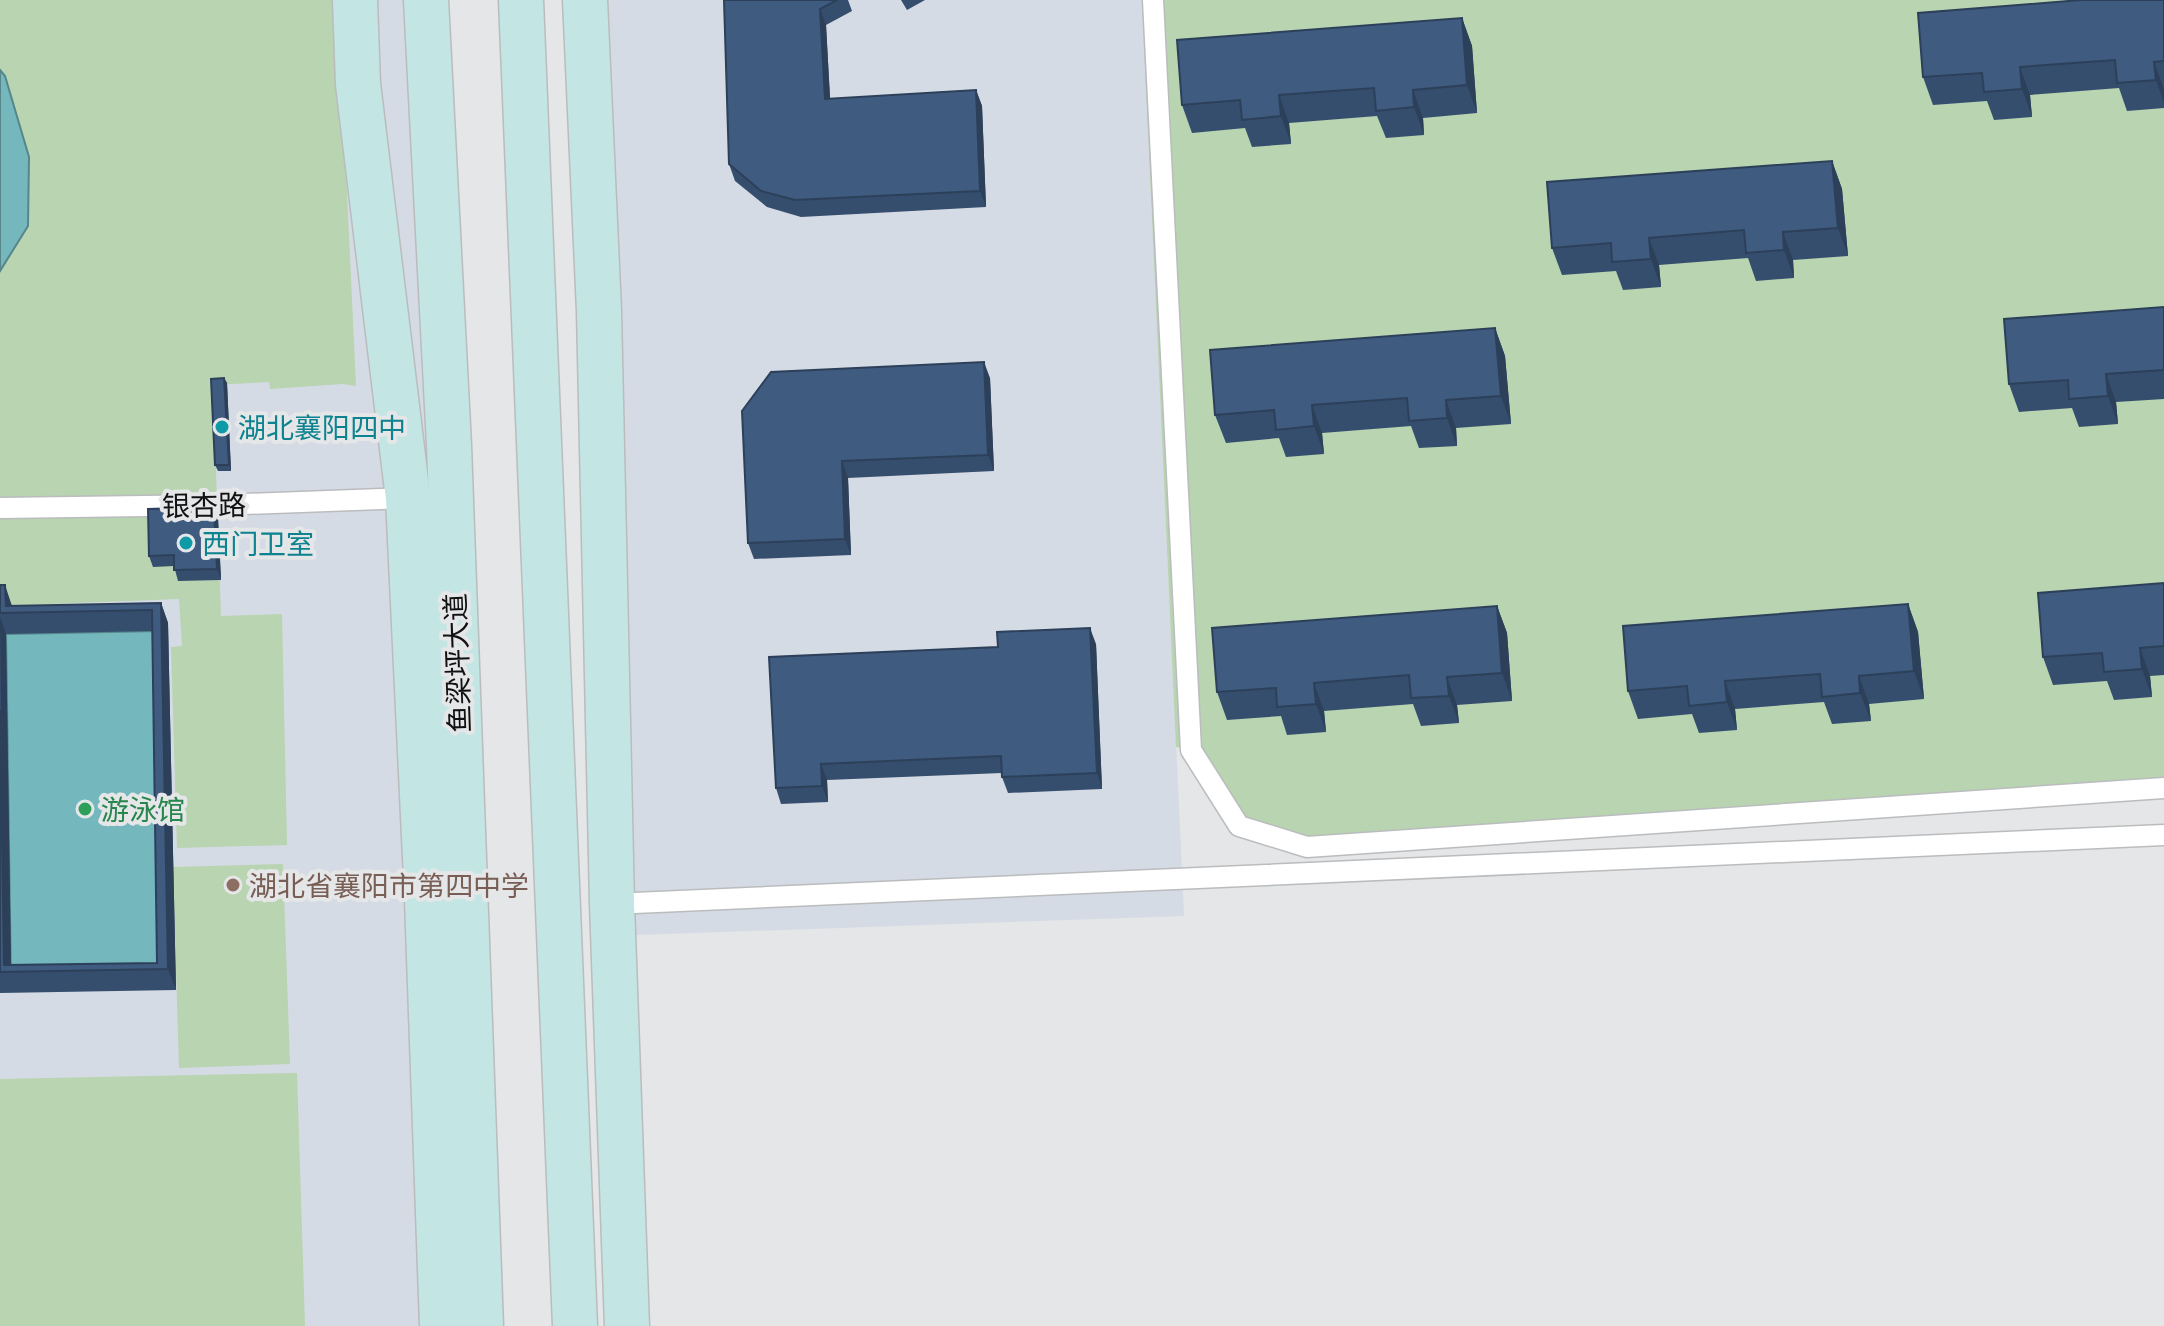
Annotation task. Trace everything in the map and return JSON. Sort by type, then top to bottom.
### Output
[{"type":"street","points":[[355,0],[358,84],[408,498],[427,900],[442,1326]]},
{"type":"street","name":"鱼梁坪大道","points":[[426,0],[449,445],[481,1326]]},
{"type":"street","points":[[521,0],[575,1326]]},
{"type":"street","points":[[585,0],[599,311],[612,904],[627,1326]]},
{"type":"lane","points":[[1153,0],[1191,750],[1239,826],[1307,847],[2164,788]]},
{"type":"lane","name":"银杏路","points":[[0,508],[408,498]]},
{"type":"lane","points":[[1615,825],[1617,859]]},
{"type":"lane","points":[[612,904],[2164,835]]},
{"type":"shaded area","name":"湖北省襄阳市第四中学","points":[[0,0],[426,0],[481,1326],[0,1326]]},
{"type":"shaded area","points":[[601,0],[1142,0],[1184,916],[636,935]]},
{"type":"green space","points":[[0,0],[338,0],[356,386],[343,384],[270,389],[269,382],[213,385],[221,616],[282,614],[287,845],[177,848],[171,647],[182,646],[179,599],[0,606]]},
{"type":"green space","points":[[1142,0],[2164,0],[2164,783],[1307,847],[1239,826],[1191,750],[1176,747]]},
{"type":"green space","points":[[283,864],[290,1064],[179,1068],[173,867]]},
{"type":"green space","points":[[297,1073],[305,1326],[0,1326],[0,1079]]},
{"type":"water","points":[[0,70],[5,76],[29,157],[28,226],[0,271]]},
{"type":"water","name":"游泳馆","points":[[159,631],[165,984],[11,986],[6,634]]},
{"type":"building","points":[[724,0],[837,0],[820,9],[825,99],[976,90],[980,191],[795,200],[761,191],[729,164]]},
{"type":"building","points":[[2081,0],[2164,0],[2164,61],[2154,62],[2156,80],[2117,83],[2115,60],[2020,67],[2022,89],[1984,92],[1982,73],[1923,77],[1918,13]]},
{"type":"building","points":[[1462,18],[1467,85],[1413,90],[1414,107],[1376,111],[1374,88],[1279,95],[1281,116],[1242,120],[1240,100],[1182,105],[1177,40]]},
{"type":"building","points":[[1832,161],[1838,228],[1783,232],[1784,250],[1746,253],[1744,230],[1649,238],[1651,259],[1612,262],[1611,243],[1552,248],[1547,182]]},
{"type":"building","points":[[2164,307],[2164,370],[2106,374],[2108,396],[2069,399],[2068,380],[2009,384],[2004,319]]},
{"type":"building","points":[[1495,328],[1501,396],[1446,400],[1447,418],[1409,421],[1407,398],[1312,405],[1314,426],[1276,430],[1274,410],[1215,415],[1210,350]]},
{"type":"building","points":[[984,362],[988,455],[842,461],[845,539],[748,543],[742,411],[771,372]]},
{"type":"building","name":"湖北襄阳四中","points":[[224,378],[229,465],[215,465],[211,379]]},
{"type":"building","name":"西门卫室","points":[[214,507],[217,569],[174,570],[174,555],[149,556],[148,509]]},
{"type":"building","points":[[2164,583],[2164,646],[2140,648],[2142,669],[2104,672],[2102,653],[2043,657],[2038,593]]},
{"type":"building","points":[[0,585],[5,585],[6,606],[161,603],[168,969],[0,972],[0,710],[4,965],[157,963],[152,610],[0,613]]},
{"type":"building","points":[[1908,604],[1914,671],[1859,676],[1860,693],[1822,697],[1820,674],[1725,681],[1727,702],[1689,706],[1687,686],[1628,691],[1623,626]]},
{"type":"building","points":[[1497,606],[1502,673],[1447,677],[1449,696],[1411,698],[1409,675],[1314,683],[1316,704],[1277,707],[1276,688],[1217,692],[1212,628]]},
{"type":"building","points":[[1090,628],[1097,773],[1002,777],[1001,756],[821,764],[822,786],[776,788],[769,657],[998,647],[997,632]]},
{"type":"place","name":"湖北襄阳四中","points":[[222,427]]},
{"type":"place","name":"西门卫室","points":[[186,543]]},
{"type":"place","name":"游泳馆","points":[[85,809]]},
{"type":"place","name":"湖北省襄阳市第四中学","points":[[233,885]]}]
